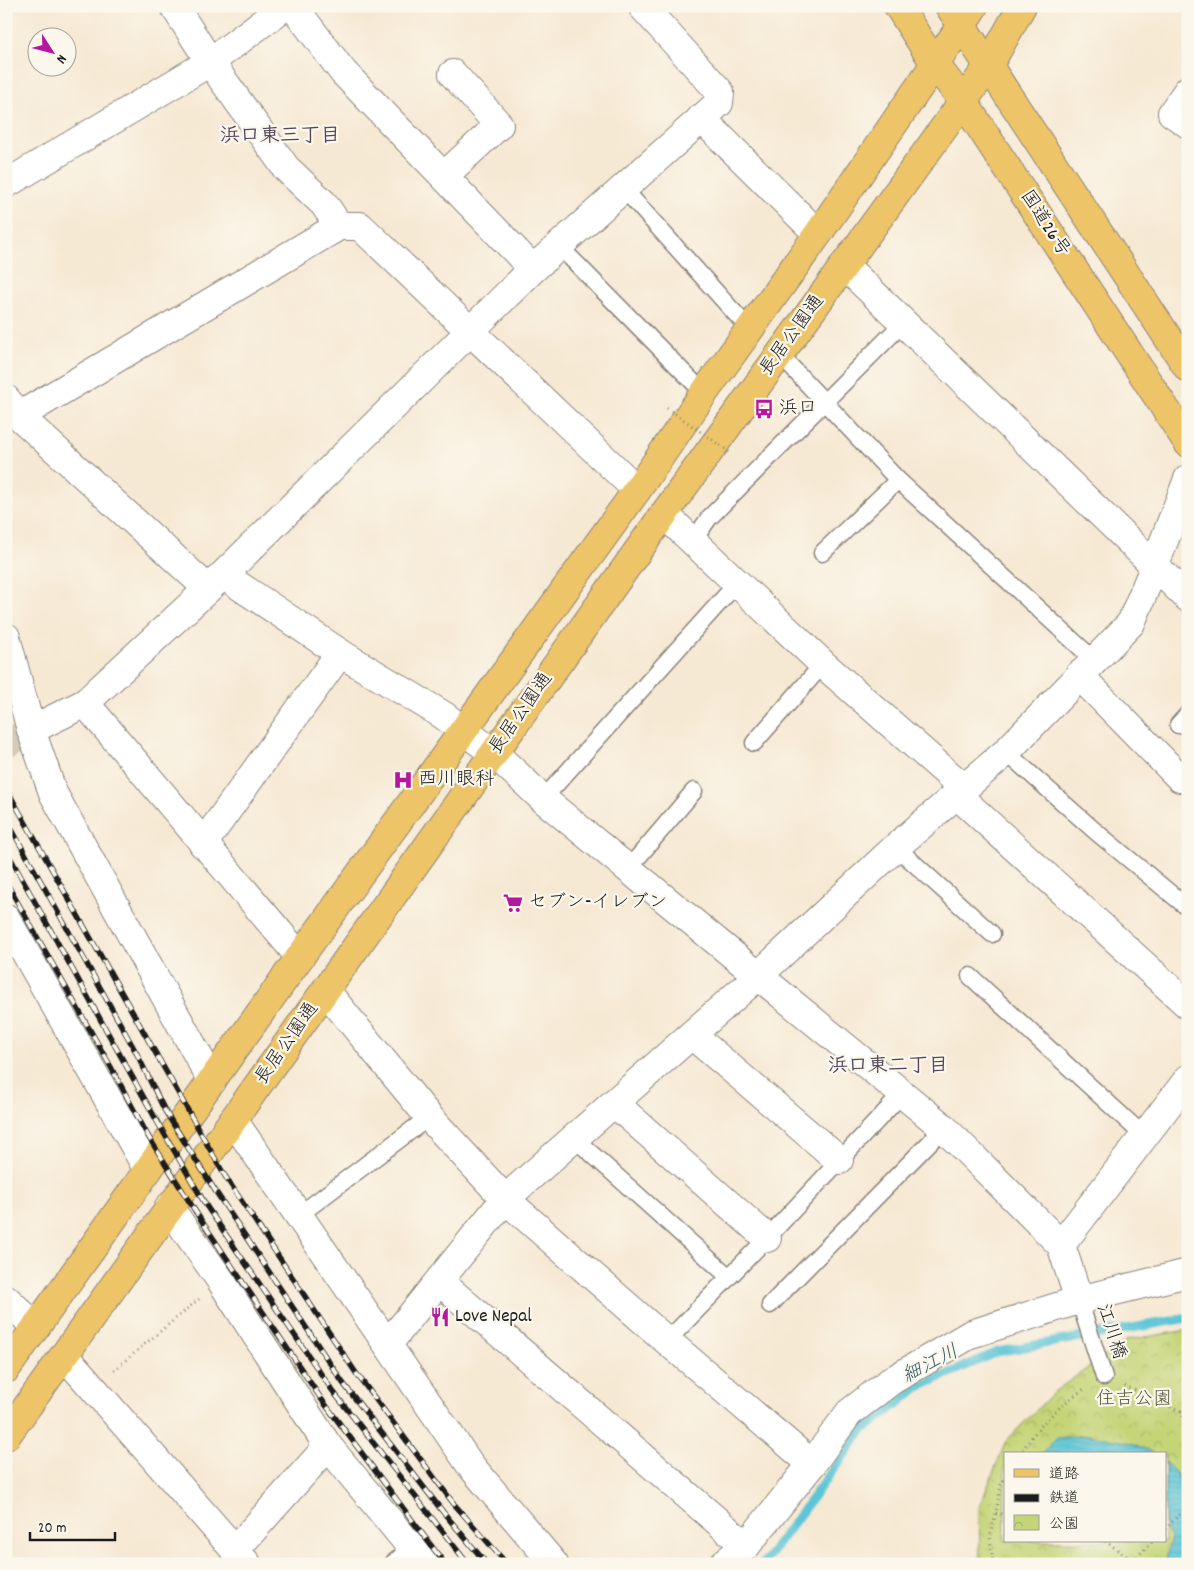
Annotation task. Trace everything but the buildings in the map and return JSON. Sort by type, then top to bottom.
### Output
[{"type":"main road","name":"国道26号","points":[[898,6],[935,64],[963,101],[1188,443]]},
{"type":"main road","name":"長居公園通","points":[[6,1436],[326,991],[664,514],[988,67],[1022,6]]},
{"type":"main road","name":"長居公園通","points":[[6,1369],[300,957],[638,490],[935,64],[961,13]]},
{"type":"main road","points":[[961,13],[988,67],[1188,368]]},
{"type":"street","points":[[174,6],[210,62],[286,168],[324,204],[339,226]]},
{"type":"street","points":[[6,184],[210,62],[284,6]]},
{"type":"street","points":[[293,6],[343,72],[533,269]]},
{"type":"street","points":[[31,730],[85,703],[215,581],[533,269],[719,103],[720,92],[642,6]]},
{"type":"street","points":[[444,176],[500,125],[453,74]]},
{"type":"street","points":[[1188,90],[1172,113],[1188,124]]},
{"type":"street","points":[[701,118],[818,234]]},
{"type":"street","points":[[638,490],[360,226],[339,226],[13,408],[215,581],[340,653],[443,715],[464,730],[494,754],[543,799],[944,1128],[1061,1245],[1079,1300]]},
{"type":"street","points":[[844,265],[1188,598]]},
{"type":"street","points":[[388,1344],[505,1199],[758,976],[896,847],[1006,752],[1131,623],[1188,479]]},
{"type":"street","points":[[664,514],[1188,1005]]},
{"type":"street","points":[[6,637],[31,730],[53,793],[212,1081]]},
{"type":"street","points":[[203,844],[340,653]]},
{"type":"street","points":[[1087,668],[1180,778]]},
{"type":"street","points":[[85,703],[300,957]]},
{"type":"street","points":[[6,918],[148,1170]]},
{"type":"street","points":[[326,991],[428,1117],[505,1199],[667,1341],[812,1464]]},
{"type":"street","points":[[692,1035],[840,1160]]},
{"type":"street","points":[[1061,1245],[1188,1079]]},
{"type":"street","points":[[614,1103],[767,1238]]},
{"type":"street","points":[[233,1120],[471,1466],[554,1564]]},
{"type":"street","points":[[170,1208],[221,1280],[328,1446],[410,1558]]},
{"type":"street","points":[[723,1564],[746,1546],[850,1413],[890,1380],[971,1334],[1079,1300],[1188,1273]]},
{"type":"street","points":[[438,1281],[746,1546]]},
{"type":"street","points":[[6,1299],[36,1327]]},
{"type":"street","points":[[65,1356],[241,1557],[328,1446]]},
{"type":"lane","points":[[623,188],[750,330]]},
{"type":"lane","points":[[559,246],[704,393]]},
{"type":"lane","points":[[693,541],[709,518],[904,322]]},
{"type":"lane","points":[[779,354],[898,480],[1087,668]]},
{"type":"lane","points":[[822,553],[898,480]]},
{"type":"lane","points":[[543,799],[737,584]]},
{"type":"lane","points":[[754,743],[824,664]]},
{"type":"lane","points":[[1006,752],[1095,832],[1188,908]]},
{"type":"lane","points":[[628,869],[694,790]]},
{"type":"lane","points":[[896,847],[992,934]]},
{"type":"lane","points":[[970,976],[1144,1136]]},
{"type":"lane","points":[[667,1341],[902,1094]]},
{"type":"lane","points":[[299,1215],[428,1117]]},
{"type":"lane","points":[[770,1305],[944,1128]]},
{"type":"lane","points":[[574,1138],[728,1276]]},
{"type":"lane","name":"江川橋","points":[[1079,1300],[1104,1377]]},
{"type":"path","points":[[667,408],[732,454]]},
{"type":"path","points":[[93,1388],[221,1280]]},
{"type":"path","points":[[1021,1452],[1027,1441],[1067,1399],[1104,1377],[1188,1415]]},
{"type":"path","points":[[1181,1411],[1188,1404]]},
{"type":"path","points":[[1181,1411],[1188,1432]]},
{"type":"path","points":[[993,1564],[990,1537],[996,1514],[1000,1485],[1004,1479]]},
{"type":"path","points":[[1166,1528],[1188,1506]]},
{"type":"path","points":[[996,1514],[1004,1515]]},
{"type":"path","points":[[1106,1542],[1132,1562],[1152,1542]]},
{"type":"green space","name":"住吉公園","points":[[1188,1330],[1188,1564],[980,1564],[979,1508],[1006,1441],[1054,1392],[1127,1340]]},
{"type":"water","points":[[1089,1435],[1132,1443],[1152,1452],[1044,1452],[1056,1438]]},
{"type":"water","points":[[1166,1463],[1177,1474],[1188,1498],[1188,1564],[1165,1564],[1171,1537],[1166,1530]]},
{"type":"waterway","name":"細江川","points":[[763,1564],[861,1432],[919,1387],[997,1352],[1188,1318]]},
{"type":"tunnel","points":[[6,744],[31,730]]},
{"type":"railway","points":[[6,788],[225,1176],[356,1373],[454,1504],[507,1564]]},
{"type":"railway","points":[[6,819],[136,1052],[165,1111],[216,1192],[343,1383],[443,1512],[487,1564]]},
{"type":"railway","points":[[6,850],[207,1207],[332,1390],[468,1564]]},
{"type":"railway","points":[[6,882],[148,1136],[199,1217],[322,1400],[445,1564]]},
{"type":"place","name":"浜口","points":[[764,409]]},
{"type":"place","name":"西川眼科","points":[[403,780]]},
{"type":"place","name":"セブン-イレブン","points":[[513,903]]},
{"type":"place","name":"Love Nepal","points":[[440,1317]]},
{"type":"district","name":"浜口東三丁目","points":[[280,137]]},
{"type":"district","name":"浜口東二丁目","points":[[888,1067]]}]
